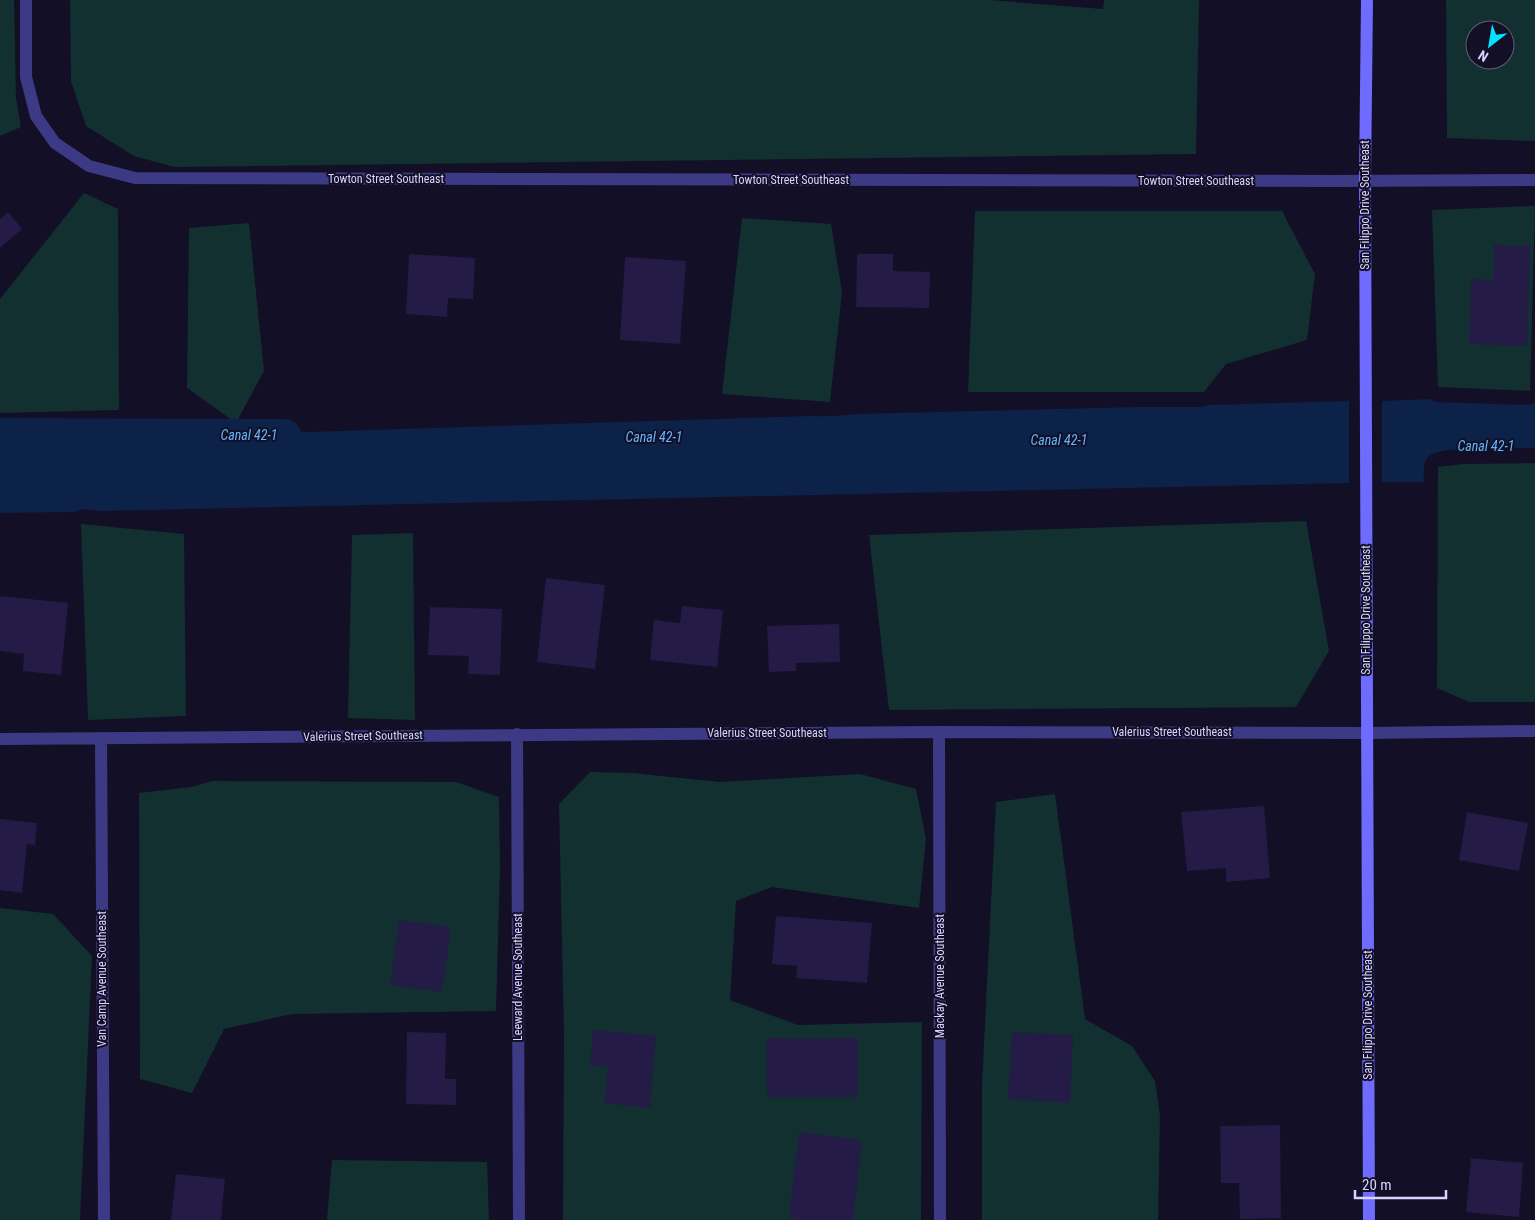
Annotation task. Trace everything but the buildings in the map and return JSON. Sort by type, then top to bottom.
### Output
[{"type":"street","name":"Towton Street Southeast","points":[[26,0],[26,77],[36,116],[55,143],[89,166],[135,178],[1535,180]]},
{"type":"street","name":"San Filippo Drive Southeast","points":[[1367,0],[1365,181],[1369,1220]]},
{"type":"street","name":"Valerius Street Southeast","points":[[0,738],[939,732],[1366,733],[1535,731]]},
{"type":"street","name":"Mackay Avenue Southeast","points":[[939,732],[940,1220]]},
{"type":"street","name":"Leeward Avenue Southeast","points":[[517,734],[519,1220]]},
{"type":"street","name":"Van Camp Avenue Southeast","points":[[101,738],[104,1220]]},
{"type":"green space","points":[[0,0],[14,0],[16,98],[21,127],[0,136]]},
{"type":"green space","points":[[70,0],[989,0],[1103,9],[1104,0],[1199,0],[1196,154],[174,167],[134,156],[86,126],[71,81]]},
{"type":"green space","points":[[1446,0],[1535,0],[1535,141],[1447,138]]},
{"type":"green space","points":[[84,193],[118,209],[119,410],[0,413],[0,299]]},
{"type":"green space","points":[[1535,206],[1530,391],[1438,387],[1432,210]]},
{"type":"green space","points":[[975,211],[1282,211],[1315,274],[1307,340],[1226,364],[1204,392],[968,392]]},
{"type":"green space","points":[[742,218],[831,224],[842,292],[830,402],[722,394]]},
{"type":"green space","points":[[249,223],[264,371],[236,423],[187,388],[189,228]]},
{"type":"green space","points":[[1535,463],[1535,702],[1469,702],[1437,688],[1438,467],[1463,464]]},
{"type":"green space","points":[[1306,521],[1329,651],[1296,707],[889,710],[869,535]]},
{"type":"green space","points":[[81,524],[184,534],[186,716],[88,720]]},
{"type":"green space","points":[[413,533],[415,720],[348,718],[352,535]]},
{"type":"green space","points":[[590,772],[632,773],[720,782],[860,774],[916,789],[926,839],[919,908],[772,887],[736,901],[730,1000],[798,1025],[922,1022],[921,1220],[563,1220],[564,1035],[559,804]]},
{"type":"green space","points":[[212,781],[456,782],[499,797],[500,868],[496,1011],[292,1014],[224,1029],[192,1093],[140,1079],[139,793],[191,787]]},
{"type":"green space","points":[[1055,794],[1085,1019],[1132,1046],[1155,1081],[1160,1116],[1158,1220],[982,1220],[982,1084],[996,802]]},
{"type":"green space","points":[[0,908],[53,914],[92,956],[80,1220],[0,1220]]},
{"type":"green space","points":[[332,1160],[487,1162],[489,1220],[327,1220]]},
{"type":"water","points":[[1430,399],[1436,402],[1528,405],[1535,403],[1535,448],[1480,448],[1437,452],[1429,456],[1425,461],[1424,482],[1382,482],[1382,401]]},
{"type":"water","points":[[1349,401],[1349,483],[100,511],[83,509],[75,512],[0,513],[0,439],[226,434],[236,438],[244,434],[859,414],[1202,407],[1209,405]]},
{"type":"waterway","name":"Canal 42-1","points":[[0,434],[285,435]]}]
